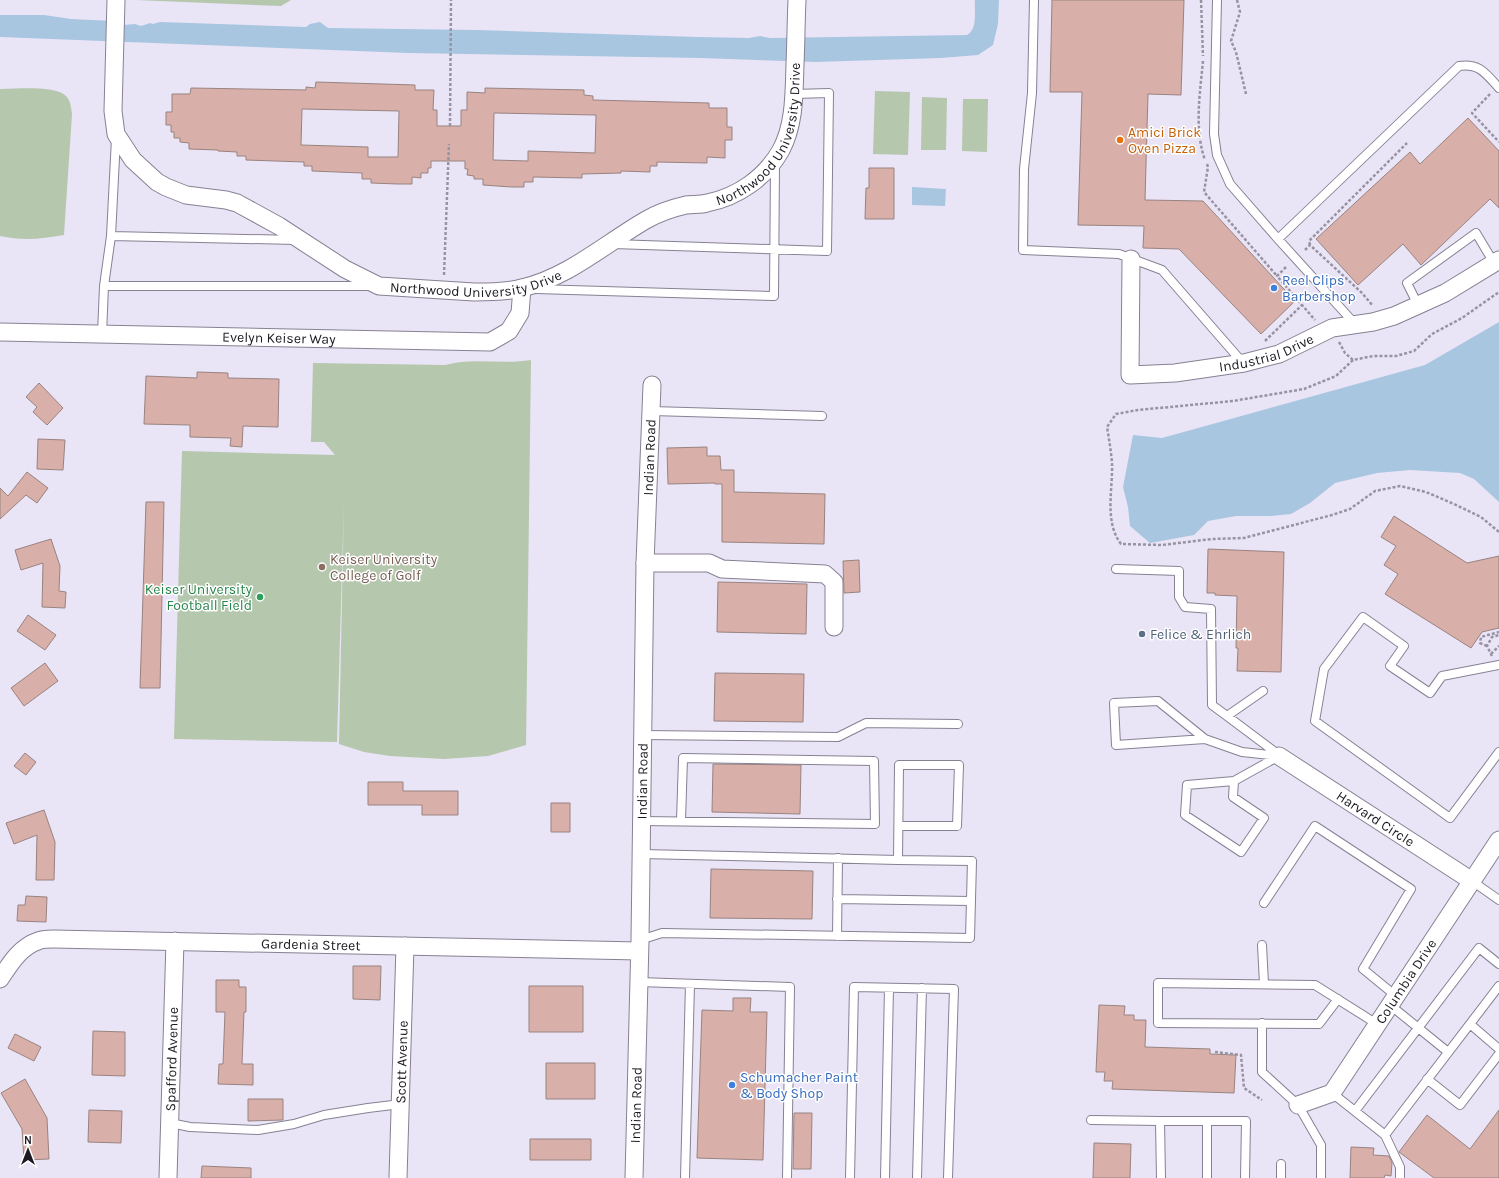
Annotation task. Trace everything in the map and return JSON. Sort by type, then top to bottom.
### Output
[{"type":"street","name":"Northwood University Drive","points":[[116,7],[113,111],[116,134],[133,160],[157,182],[186,195],[226,200],[237,203],[279,226],[345,269],[379,286],[486,292],[522,288],[559,274],[610,244],[646,220],[665,211],[685,206],[718,201],[734,194],[759,177],[775,159],[790,127],[794,94],[797,0]]},
{"type":"street","name":"Industrial Drive","points":[[1132,259],[1130,375],[1175,373],[1249,362],[1279,354],[1332,328],[1380,320],[1394,316],[1445,293],[1497,261]]},
{"type":"street","name":"Evelyn Keiser Way","points":[[0,332],[490,342],[509,331],[520,313],[522,288]]},
{"type":"street","name":"Indian Road","points":[[634,1178],[639,982],[645,563],[652,385]]},
{"type":"street","points":[[645,563],[709,563],[722,569],[825,574],[834,582],[834,627]]},
{"type":"street","name":"Harvard Circle","points":[[1279,756],[1472,881]]},
{"type":"street","name":"Columbia Drive","points":[[1332,1093],[1499,840]]},
{"type":"street","name":"Gardenia Street","points":[[0,979],[14,959],[26,947],[39,940],[54,939],[405,946],[639,946]]},
{"type":"street","name":"Spafford Avenue","points":[[168,1178],[175,941]]},
{"type":"street","name":"Scott Avenue","points":[[398,1178],[405,946]]},
{"type":"street","points":[[1298,1105],[1332,1093]]},
{"type":"lane","points":[[1034,0],[1032,93],[1024,169],[1023,250],[1119,254],[1162,270],[1249,362]]},
{"type":"lane","points":[[1217,0],[1214,127],[1217,155],[1230,184],[1355,324]]},
{"type":"lane","points":[[1278,239],[1459,66],[1469,64],[1479,67],[1499,88]]},
{"type":"lane","points":[[610,244],[827,251],[829,93],[794,94]]},
{"type":"lane","points":[[102,334],[104,286],[111,236],[116,134]]},
{"type":"lane","points":[[522,288],[774,296],[775,159]]},
{"type":"lane","points":[[1418,305],[1407,283],[1476,233],[1497,261]]},
{"type":"lane","points":[[111,236],[300,240]]},
{"type":"lane","points":[[104,286],[379,286]]},
{"type":"lane","points":[[652,411],[822,416]]},
{"type":"lane","points":[[1116,569],[1179,571],[1178,597],[1185,607],[1211,609],[1212,705],[1279,756]]},
{"type":"lane","points":[[1499,665],[1442,676],[1430,693],[1390,666],[1404,646],[1363,617],[1324,670],[1315,721],[1450,818],[1499,752]]},
{"type":"lane","points":[[1227,716],[1263,691]]},
{"type":"lane","points":[[1205,739],[1116,745],[1114,703],[1158,701],[1205,739],[1242,752],[1279,756]]},
{"type":"lane","points":[[643,735],[838,737],[866,723],[958,724]]},
{"type":"lane","points":[[1234,781],[1233,798],[1264,818],[1242,852],[1185,815],[1187,785],[1234,781],[1279,756]]},
{"type":"lane","points":[[641,821],[874,824],[874,761],[683,758],[681,821]]},
{"type":"lane","points":[[898,860],[899,764],[959,764],[957,826],[899,826]]},
{"type":"lane","points":[[1264,903],[1315,826],[1411,889],[1363,969],[1419,1028],[1448,1052]]},
{"type":"lane","points":[[639,946],[662,933],[970,938],[972,861],[641,854]]},
{"type":"lane","points":[[837,936],[838,858]]},
{"type":"lane","points":[[1472,881],[1499,900]]},
{"type":"lane","points":[[837,899],[971,901]]},
{"type":"lane","points":[[1262,945],[1264,984]]},
{"type":"lane","points":[[1355,1112],[1479,948],[1499,964]]},
{"type":"lane","points":[[639,982],[790,987],[787,1178]]},
{"type":"lane","points":[[1338,999],[1318,1024],[1158,1023],[1158,983],[1315,984],[1377,1024]]},
{"type":"lane","points":[[685,1178],[690,984]]},
{"type":"lane","points":[[1385,1135],[1499,986]]},
{"type":"lane","points":[[850,1178],[854,987],[954,989],[948,1178]]},
{"type":"lane","points":[[885,1178],[889,988]]},
{"type":"lane","points":[[917,1178],[922,988]]},
{"type":"lane","points":[[1262,1023],[1262,1072],[1298,1105],[1321,1145],[1321,1178]]},
{"type":"lane","points":[[1470,1024],[1499,1049]]},
{"type":"lane","points":[[1427,1079],[1460,1105],[1499,1054]]},
{"type":"lane","points":[[1332,1093],[1385,1135],[1400,1167],[1400,1178]]},
{"type":"lane","points":[[170,1123],[190,1127],[258,1130],[294,1124],[324,1115],[400,1104]]},
{"type":"lane","points":[[1091,1120],[1246,1121],[1245,1178]]},
{"type":"lane","points":[[1160,1121],[1161,1178]]},
{"type":"lane","points":[[1207,1121],[1207,1178]]},
{"type":"lane","points":[[1281,1164],[1281,1178]]},
{"type":"path","points":[[450,126],[451,0]]},
{"type":"path","points":[[1201,0],[1203,59],[1199,114],[1202,150],[1208,167],[1204,192],[1316,322]]},
{"type":"path","points":[[1237,0],[1240,12],[1231,41],[1236,52],[1246,94]]},
{"type":"path","points":[[1491,94],[1472,113],[1499,142]]},
{"type":"path","points":[[1305,250],[1310,245],[1309,242],[1407,143]]},
{"type":"path","points":[[444,290],[449,144]]},
{"type":"path","points":[[1310,245],[1362,293],[1377,312],[1380,320]]},
{"type":"path","points":[[1277,276],[1286,267]]},
{"type":"path","points":[[1499,292],[1462,318],[1432,334],[1414,351],[1396,356],[1373,356],[1353,360],[1336,376],[1304,389],[1233,401],[1138,410],[1116,414],[1107,426],[1112,464],[1110,490],[1112,519],[1116,537],[1121,544],[1162,545],[1212,539],[1244,538],[1338,513],[1350,509],[1375,491],[1400,486],[1426,492],[1454,504],[1481,517],[1499,532]]},
{"type":"path","points":[[1249,362],[1266,339],[1302,305]]},
{"type":"path","points":[[1338,338],[1345,353],[1353,360]]},
{"type":"path","points":[[1493,658],[1486,646],[1480,643],[1481,637],[1499,632]]},
{"type":"path","points":[[1486,646],[1492,637],[1499,635]]},
{"type":"path","points":[[1491,654],[1499,646]]},
{"type":"path","points":[[1215,1052],[1241,1055],[1244,1088],[1262,1100]]},
{"type":"green space","points":[[136,0],[291,0],[281,6]]},
{"type":"green space","points":[[34,88],[53,90],[66,96],[69,100],[72,114],[64,235],[32,239],[16,239],[0,236],[0,89]]},
{"type":"green space","points":[[875,91],[910,92],[908,155],[873,154]]},
{"type":"green space","points":[[922,97],[947,98],[946,150],[921,150]]},
{"type":"green space","points":[[963,99],[988,99],[987,152],[962,151]]},
{"type":"green space","points":[[531,360],[526,745],[488,756],[444,759],[390,756],[364,752],[339,744],[344,502],[337,742],[174,739],[182,451],[335,455],[324,442],[311,442],[313,363],[445,365],[477,361],[509,362]]},
{"type":"water","points":[[975,0],[999,0],[998,24],[993,45],[978,55],[941,58],[815,62],[700,58],[408,53],[0,37],[0,15],[44,15],[85,22],[89,28],[135,24],[141,26],[160,22],[306,27],[310,24],[320,22],[328,28],[477,30],[698,37],[749,38],[760,36],[770,38],[967,35],[973,29],[975,20]]},
{"type":"water","points":[[912,187],[946,189],[945,206],[912,205]]},
{"type":"water","points":[[1499,322],[1499,502],[1474,479],[1460,473],[1410,470],[1377,473],[1335,483],[1310,503],[1291,514],[1271,516],[1236,516],[1208,521],[1194,535],[1150,543],[1130,526],[1128,507],[1123,487],[1133,435],[1162,438],[1425,365]]},
{"type":"building","points":[[1052,0],[1184,0],[1181,95],[1148,94],[1145,200],[1203,201],[1295,301],[1261,334],[1179,249],[1143,248],[1144,226],[1078,225],[1082,92],[1050,92]]},
{"type":"building","points":[[316,82],[415,85],[415,90],[434,90],[433,110],[437,110],[437,126],[461,126],[461,110],[467,110],[467,92],[485,93],[485,88],[584,90],[584,95],[593,96],[593,100],[709,103],[709,108],[727,108],[727,127],[732,127],[732,140],[725,140],[725,158],[707,157],[707,163],[657,162],[657,166],[650,166],[650,172],[621,171],[621,173],[582,174],[582,178],[533,177],[533,182],[524,182],[524,187],[511,187],[483,185],[483,179],[474,179],[474,176],[467,175],[468,169],[465,169],[465,161],[431,161],[431,168],[428,168],[428,173],[421,173],[421,178],[412,177],[412,184],[371,183],[371,179],[362,179],[362,173],[312,171],[312,166],[304,166],[304,162],[246,160],[246,156],[237,156],[237,152],[189,149],[189,143],[180,142],[180,138],[174,138],[174,132],[171,132],[171,125],[166,125],[166,112],[172,112],[172,94],[190,94],[191,88],[306,90],[306,87],[315,88]],"holes":[[[302,109],[399,111],[398,157],[368,157],[368,147],[301,145]],[[494,113],[596,115],[595,153],[528,151],[528,161],[493,160]]]},
{"type":"building","points":[[1468,118],[1499,151],[1499,208],[1490,199],[1421,265],[1403,244],[1358,285],[1316,239],[1410,152],[1420,164]]},
{"type":"building","points":[[869,168],[894,168],[894,219],[865,219],[866,188],[869,188]]},
{"type":"building","points":[[197,372],[228,373],[228,378],[279,379],[278,427],[243,426],[242,447],[230,446],[231,438],[190,437],[190,425],[144,424],[146,376],[197,378]]},
{"type":"building","points":[[39,383],[63,408],[47,425],[33,412],[37,407],[26,397]]},
{"type":"building","points":[[38,439],[65,440],[63,470],[37,469]]},
{"type":"building","points":[[707,447],[707,456],[720,456],[721,470],[734,470],[734,492],[825,494],[824,544],[722,542],[722,484],[668,484],[667,448]]},
{"type":"building","points":[[27,472],[48,488],[37,503],[26,495],[0,519],[0,488],[8,496]]},
{"type":"building","name":"Keiser University Football Field","points":[[146,502],[164,502],[160,688],[140,688]]},
{"type":"building","points":[[1394,516],[1467,563],[1499,556],[1499,628],[1482,632],[1471,648],[1385,594],[1398,574],[1384,565],[1396,546],[1381,537]]},
{"type":"building","points":[[51,539],[60,566],[59,591],[66,592],[65,608],[42,607],[43,563],[21,570],[15,550]]},
{"type":"building","points":[[1208,549],[1284,552],[1281,672],[1237,671],[1237,596],[1207,593]]},
{"type":"building","points":[[859,560],[860,592],[844,593],[843,561]]},
{"type":"building","points":[[718,582],[807,584],[806,634],[717,632]]},
{"type":"building","points":[[28,615],[56,635],[45,650],[17,631]]},
{"type":"building","points":[[45,663],[58,681],[24,706],[11,688]]},
{"type":"building","points":[[715,673],[804,674],[803,722],[714,721]]},
{"type":"building","points":[[25,753],[36,762],[26,775],[14,766]]},
{"type":"building","points":[[713,764],[801,765],[800,814],[712,812]]},
{"type":"building","points":[[368,782],[403,782],[403,791],[458,791],[458,815],[422,815],[422,805],[368,805]]},
{"type":"building","points":[[551,803],[570,803],[570,832],[551,832]]},
{"type":"building","points":[[44,810],[55,842],[54,880],[36,880],[37,835],[14,844],[6,823]]},
{"type":"building","points":[[711,869],[813,871],[812,919],[710,918]]},
{"type":"building","points":[[26,896],[47,897],[46,922],[17,921],[18,905],[25,905]]},
{"type":"building","points":[[353,966],[381,966],[380,1000],[353,999]]},
{"type":"building","points":[[216,980],[239,980],[239,987],[246,987],[246,1012],[244,1012],[242,1064],[253,1064],[253,1085],[218,1084],[219,1064],[223,1064],[225,1012],[216,1012]]},
{"type":"building","points":[[529,986],[583,986],[583,1032],[529,1032]]},
{"type":"building","name":"Schumacher Paint & Body Shop","points":[[733,998],[751,998],[750,1012],[767,1012],[763,1160],[697,1158],[702,1010],[733,1011]]},
{"type":"building","points":[[1099,1005],[1125,1006],[1124,1015],[1134,1015],[1134,1020],[1146,1020],[1145,1047],[1210,1049],[1210,1054],[1236,1055],[1234,1093],[1112,1089],[1113,1081],[1104,1081],[1105,1072],[1096,1072]]},
{"type":"building","points":[[93,1031],[125,1032],[125,1076],[92,1075]]},
{"type":"building","points":[[15,1034],[41,1047],[34,1061],[8,1048]]},
{"type":"building","points":[[546,1063],[595,1063],[595,1099],[546,1099]]},
{"type":"building","points":[[25,1079],[47,1118],[49,1159],[24,1160],[22,1129],[1,1093]]},
{"type":"building","points":[[248,1099],[283,1099],[283,1120],[248,1121]]},
{"type":"building","points":[[89,1110],[122,1111],[121,1143],[88,1142]]},
{"type":"building","points":[[1499,1110],[1499,1178],[1434,1178],[1399,1152],[1427,1115],[1470,1149]]},
{"type":"building","points":[[794,1113],[812,1113],[811,1169],[793,1169]]},
{"type":"building","points":[[530,1139],[591,1139],[591,1160],[530,1160]]},
{"type":"building","points":[[1094,1143],[1131,1144],[1130,1178],[1093,1178]]},
{"type":"building","points":[[1351,1147],[1374,1148],[1373,1155],[1389,1156],[1392,1163],[1391,1176],[1385,1175],[1384,1178],[1350,1178]]},
{"type":"building","points":[[202,1166],[251,1168],[251,1178],[201,1178]]},
{"type":"waterway","points":[[68,27],[116,29]]},
{"type":"place","name":"Amici Brick Oven Pizza","points":[[1120,140]]},
{"type":"place","name":"Reel Clips Barbershop","points":[[1274,288]]},
{"type":"place","name":"Keiser University College of Golf","points":[[322,567]]},
{"type":"place","name":"Keiser University Football Field","points":[[260,597]]},
{"type":"place","name":"Felice & Ehrlich","points":[[1142,634]]},
{"type":"place","name":"Schumacher Paint & Body Shop","points":[[732,1085]]}]
